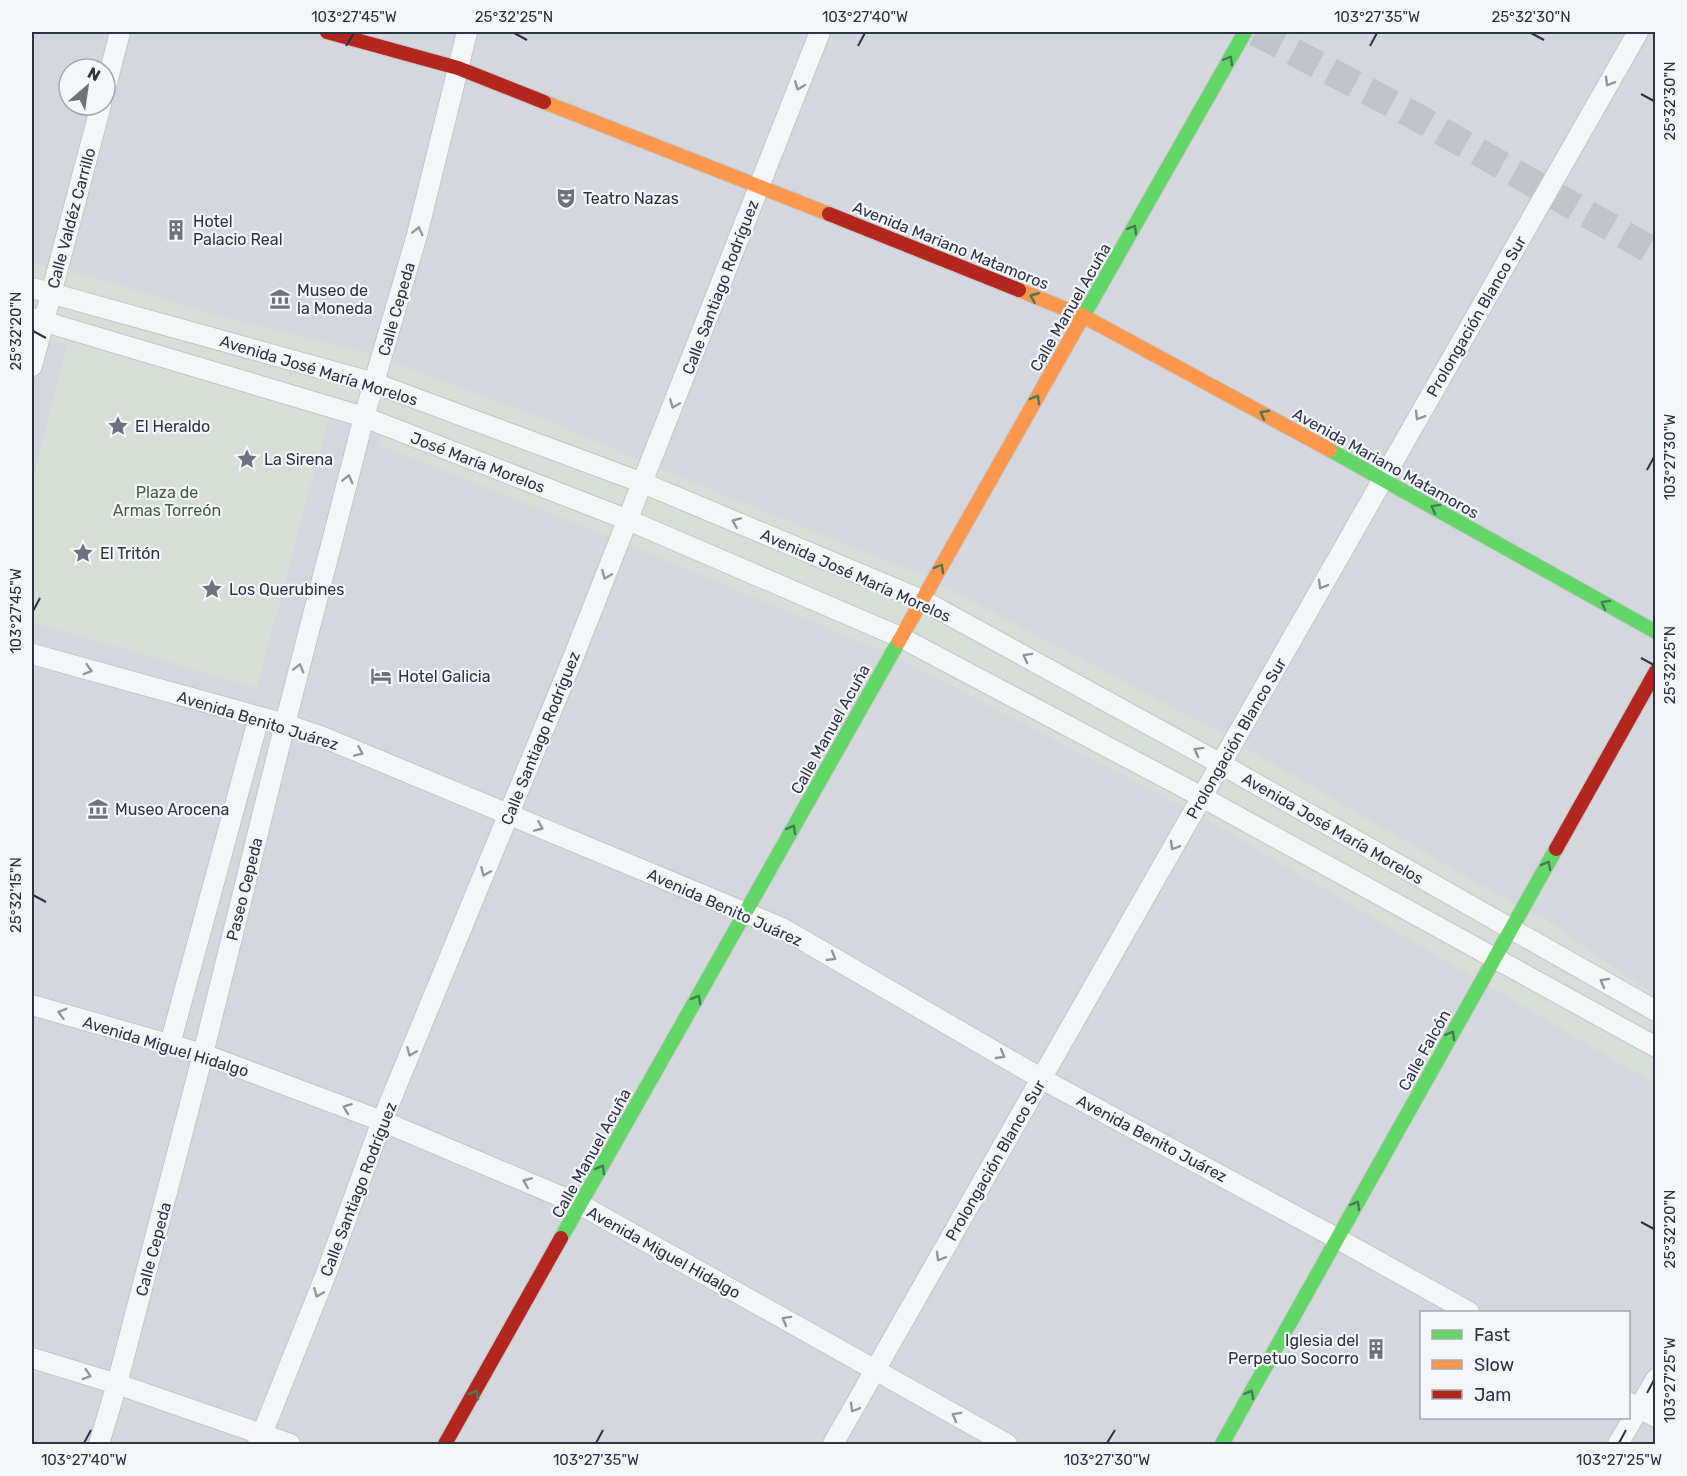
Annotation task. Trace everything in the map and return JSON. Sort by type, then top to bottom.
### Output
[{"type":"street","points":[[114,57],[120,32]]},
{"type":"street","name":"Avenida Mariano Matamoros","points":[[327,32],[458,68],[1083,316],[1383,479],[1656,632]]},
{"type":"street","name":"Calle Cepeda","points":[[285,724],[364,417],[417,236],[467,32]]},
{"type":"street","name":"Calle Santiago Rodríguez","points":[[260,1439],[326,1274],[382,1121],[643,483],[820,32]]},
{"type":"street","name":"Calle Manuel Acuña","points":[[445,1444],[900,637],[1245,32]]},
{"type":"street","name":"Prolongación Blanco Sur","points":[[833,1444],[1638,32]]},
{"type":"street","name":"Calle Valdéz Carrillo","points":[[32,366],[37,320],[51,293],[98,117]]},
{"type":"street","name":"Avenida José María Morelos","points":[[32,288],[375,383],[643,483],[921,600],[1221,764],[1656,1011]]},
{"type":"street","name":"José María Morelos","points":[[37,320],[364,417],[628,520],[900,637]]},
{"type":"street","name":"Avenida José María Morelos","points":[[900,637],[1202,797],[1656,1047]]},
{"type":"street","name":"Avenida Benito Juárez","points":[[32,654],[285,724],[325,738],[782,928],[1042,1078],[1467,1311]]},
{"type":"street","name":"Calle Falcón","points":[[1222,1444],[1656,671]]},
{"type":"street","name":"Paseo Cepeda","points":[[170,1044],[259,717]]},
{"type":"street","name":"Paseo Cepeda","points":[[203,1054],[285,724]]},
{"type":"street","name":"Avenida Miguel Hidalgo","points":[[32,1005],[203,1054],[382,1121],[581,1205],[1007,1444]]},
{"type":"street","name":"Calle Cepeda","points":[[99,1444],[117,1384],[203,1054]]},
{"type":"street","points":[[32,1358],[117,1384],[260,1439],[290,1444]]},
{"type":"street","points":[[1618,1444],[1641,1409],[1656,1379]]},
{"type":"shaded area","points":[[32,32],[1655,32],[1655,1444],[32,1444]]},
{"type":"green space","name":"Plaza de Armas Torreón","points":[[32,263],[96,278],[221,317],[365,352],[546,420],[907,569],[945,587],[1210,727],[1515,905],[1545,919],[1655,994],[1655,1084],[1204,818],[894,656],[625,543],[379,445],[383,432],[329,417],[257,688],[32,622],[32,482],[67,345],[32,335]]},
{"type":"tunnel","points":[[1256,32],[1413,115],[1656,253]]},
{"type":"traffic: fast","points":[[1081,320],[1245,32]]},
{"type":"traffic: fast","points":[[1330,450],[1656,632]]},
{"type":"traffic: fast","points":[[561,1238],[899,641]]},
{"type":"traffic: fast","points":[[1222,1444],[1556,849]]},
{"type":"traffic: slow","points":[[544,102],[829,214]]},
{"type":"traffic: slow","points":[[1019,290],[1083,316],[1330,450]]},
{"type":"traffic: slow","points":[[899,641],[1081,320]]},
{"type":"traffic: jam","points":[[327,32],[458,68],[544,102]]},
{"type":"traffic: jam","points":[[829,214],[1019,290]]},
{"type":"traffic: jam","points":[[1556,849],[1656,671]]},
{"type":"traffic: jam","points":[[445,1444],[561,1238]]},
{"type":"place","name":"Teatro Nazas","points":[[566,198]]},
{"type":"place","name":"Hotel Palacio Real","points":[[176,230]]},
{"type":"place","name":"Museo de la Moneda","points":[[280,299]]},
{"type":"place","name":"El Heraldo","points":[[118,426]]},
{"type":"place","name":"La Sirena","points":[[247,459]]},
{"type":"place","name":"El Tritón","points":[[83,553]]},
{"type":"place","name":"Los Querubines","points":[[212,589]]},
{"type":"place","name":"Hotel Galicia","points":[[381,676]]},
{"type":"place","name":"Museo Arocena","points":[[98,809]]},
{"type":"place","name":"Iglesia del Perpetuo Socorro","points":[[1376,1349]]}]
